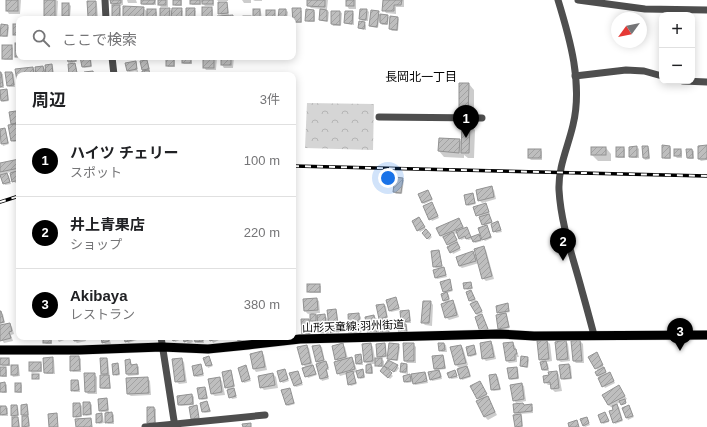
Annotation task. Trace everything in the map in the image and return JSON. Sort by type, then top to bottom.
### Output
[{"type":"main road","name":"山形天童線;羽州街道","points":[[296,340],[500,334],[534,336],[707,335]]},
{"type":"main road","name":"山形天童線;羽州街道","points":[[0,350],[79,350],[162,347],[208,349],[248,346],[293,340]]},
{"type":"street","points":[[105,0],[106,16]]},
{"type":"street","points":[[558,0],[567,28],[576,76],[577,100],[574,118],[562,162],[559,190],[564,227],[594,335]]},
{"type":"street","points":[[578,0],[645,9],[707,10]]},
{"type":"street","points":[[112,60],[114,72]]},
{"type":"street","points":[[576,76],[626,70],[644,71],[659,75]]},
{"type":"street","points":[[695,82],[707,82]]},
{"type":"street","points":[[379,117],[482,118]]},
{"type":"street","points":[[161,340],[175,426]]},
{"type":"street","points":[[146,427],[175,426],[265,415]]},
{"type":"green space","points":[[307,103],[374,104],[373,150],[305,148]]},
{"type":"building","points":[[6,0],[18,0],[18,11],[6,11]]},
{"type":"building","points":[[44,0],[55,0],[55,16],[44,16]]},
{"type":"building","points":[[110,0],[121,0],[121,3],[111,4]]},
{"type":"building","points":[[141,0],[155,0],[154,4],[141,4]]},
{"type":"building","points":[[158,0],[166,0],[166,5],[158,5]]},
{"type":"building","points":[[173,0],[181,0],[181,5],[173,5]]},
{"type":"building","points":[[190,0],[200,0],[200,4],[190,4]]},
{"type":"building","points":[[202,0],[213,0],[213,4],[202,4]]},
{"type":"building","points":[[307,0],[325,0],[325,7],[307,6]]},
{"type":"building","points":[[346,0],[354,0],[354,6],[346,6]]},
{"type":"building","points":[[383,0],[402,0],[401,5],[394,5],[394,11],[382,11]]},
{"type":"building","points":[[87,1],[96,1],[96,16],[88,16]]},
{"type":"building","points":[[218,2],[227,2],[228,13],[218,14]]},
{"type":"building","points":[[62,3],[69,3],[69,16],[62,16]]},
{"type":"building","points":[[112,5],[120,5],[119,16],[112,16]]},
{"type":"building","points":[[123,6],[144,7],[143,16],[123,16]]},
{"type":"building","points":[[202,7],[212,7],[212,16],[202,16]]},
{"type":"building","points":[[160,8],[170,8],[169,16],[160,16]]},
{"type":"building","points":[[172,8],[182,8],[181,16],[171,16]]},
{"type":"building","points":[[186,8],[195,8],[194,16],[186,16]]},
{"type":"building","points":[[292,8],[301,8],[301,22],[296,22],[296,16],[293,16]]},
{"type":"building","points":[[147,9],[156,9],[156,16],[147,16]]},
{"type":"building","points":[[253,9],[260,9],[260,16],[253,16]]},
{"type":"building","points":[[279,9],[286,9],[286,16],[278,16]]},
{"type":"building","points":[[306,9],[314,10],[314,21],[305,21]]},
{"type":"building","points":[[320,9],[327,10],[327,21],[319,20]]},
{"type":"building","points":[[360,9],[367,9],[366,20],[359,19]]},
{"type":"building","points":[[266,10],[275,10],[275,16],[266,16]]},
{"type":"building","points":[[371,10],[379,11],[377,27],[369,26]]},
{"type":"building","points":[[331,11],[340,11],[340,25],[331,24]]},
{"type":"building","points":[[345,11],[353,11],[352,24],[344,23]]},
{"type":"building","points":[[380,14],[388,15],[387,24],[380,23]]},
{"type":"building","points":[[390,16],[398,17],[397,30],[389,29]]},
{"type":"building","points":[[359,21],[365,22],[364,29],[358,28]]},
{"type":"building","points":[[1,24],[8,25],[7,36],[0,36]]},
{"type":"building","points":[[13,24],[16,24],[16,35],[13,35]]},
{"type":"building","points":[[15,43],[16,43],[16,57]]},
{"type":"building","points":[[2,45],[12,45],[12,59],[2,59]]},
{"type":"building","points":[[68,60],[76,61],[68,62]]},
{"type":"building","points":[[81,60],[90,60],[91,66],[82,67]]},
{"type":"building","points":[[147,60],[149,69],[142,70],[140,61]]},
{"type":"building","points":[[166,60],[174,60],[174,66],[166,66]]},
{"type":"building","points":[[182,60],[191,60],[191,63],[182,63]]},
{"type":"building","points":[[203,60],[214,60],[214,68],[203,68]]},
{"type":"building","points":[[221,60],[231,60],[231,65],[221,65]]},
{"type":"building","points":[[136,61],[137,69],[127,71],[125,63]]},
{"type":"building","points":[[75,63],[77,72],[69,72],[68,64]]},
{"type":"building","points":[[52,64],[53,72],[46,72],[45,65]]},
{"type":"building","points":[[43,66],[44,72],[36,72],[35,67]]},
{"type":"building","points":[[33,67],[34,72],[16,72],[16,75],[15,69]]},
{"type":"building","points":[[149,70],[149,72],[142,72]]},
{"type":"building","points":[[0,72],[3,86],[0,87]]},
{"type":"building","points":[[5,72],[12,72],[14,85],[7,86]]},
{"type":"building","points":[[459,83],[469,83],[468,115],[459,115]]},
{"type":"building","points":[[7,89],[8,100],[1,101],[0,90]]},
{"type":"building","points":[[16,111],[16,123],[11,124],[9,112]]},
{"type":"building","points":[[462,123],[470,123],[469,153],[461,153]]},
{"type":"building","points":[[16,124],[16,140],[11,141],[8,125]]},
{"type":"building","points":[[5,128],[8,143],[1,144],[0,129]]},
{"type":"building","points":[[439,138],[460,139],[459,153],[438,151]]},
{"type":"building","points":[[662,145],[670,146],[670,158],[662,158]]},
{"type":"building","points":[[707,145],[707,159],[698,159],[698,146]]},
{"type":"building","points":[[637,146],[637,157],[629,157],[629,147]]},
{"type":"building","points":[[642,146],[648,146],[649,158],[643,158]]},
{"type":"building","points":[[591,147],[606,147],[606,155],[591,155]]},
{"type":"building","points":[[616,147],[624,147],[624,157],[616,157]]},
{"type":"building","points":[[528,149],[541,149],[541,158],[528,158]]},
{"type":"building","points":[[674,149],[681,149],[681,156],[674,156]]},
{"type":"building","points":[[686,149],[692,149],[693,158],[687,158]]},
{"type":"building","points":[[16,160],[16,169],[0,172],[0,163]]},
{"type":"building","points":[[16,171],[16,181],[12,182],[10,173]]},
{"type":"building","points":[[7,173],[10,182],[3,184],[0,175]]},
{"type":"building","points":[[395,177],[403,178],[401,193],[393,192]]},
{"type":"building","points":[[492,186],[494,197],[478,201],[476,190]]},
{"type":"building","points":[[428,190],[432,199],[422,203],[418,194]]},
{"type":"building","points":[[473,193],[475,203],[466,205],[464,195]]},
{"type":"building","points":[[432,202],[438,216],[429,220],[423,206]]},
{"type":"building","points":[[486,203],[489,212],[476,216],[473,207]]},
{"type":"building","points":[[489,214],[492,222],[482,225],[479,217]]},
{"type":"building","points":[[419,217],[425,227],[417,231],[412,221]]},
{"type":"building","points":[[459,218],[463,227],[440,236],[436,228]]},
{"type":"building","points":[[498,221],[501,230],[493,232],[491,224]]},
{"type":"building","points":[[487,225],[491,237],[482,240],[478,228]]},
{"type":"building","points":[[467,227],[471,237],[466,239],[465,236],[459,239],[456,231]]},
{"type":"building","points":[[426,229],[431,235],[427,239],[422,233]]},
{"type":"building","points":[[453,232],[457,240],[447,245],[443,237]]},
{"type":"building","points":[[479,234],[481,240],[473,242],[471,237]]},
{"type":"building","points":[[457,242],[460,248],[450,253],[447,247]]},
{"type":"building","points":[[484,246],[492,276],[482,279],[474,249]]},
{"type":"building","points":[[439,250],[442,266],[433,267],[431,251]]},
{"type":"building","points":[[473,251],[476,261],[459,266],[456,257]]},
{"type":"building","points":[[444,267],[446,275],[435,278],[433,270]]},
{"type":"building","points":[[450,279],[452,290],[443,292],[440,282]]},
{"type":"building","points":[[471,282],[472,288],[464,289],[463,283]]},
{"type":"building","points":[[307,284],[320,284],[320,292],[307,292]]},
{"type":"building","points":[[471,290],[475,299],[469,301],[466,292]]},
{"type":"building","points":[[447,292],[449,299],[443,301],[441,294]]},
{"type":"building","points":[[396,297],[399,308],[389,311],[386,300]]},
{"type":"building","points":[[317,298],[318,310],[304,311],[303,299]]},
{"type":"building","points":[[453,300],[457,315],[445,318],[441,304]]},
{"type":"building","points":[[423,301],[431,301],[429,323],[421,323]]},
{"type":"building","points":[[477,301],[482,311],[476,314],[470,304]]},
{"type":"building","points":[[508,303],[509,311],[497,313],[496,306]]},
{"type":"building","points":[[384,304],[387,317],[379,319],[376,305]]},
{"type":"building","points":[[336,309],[338,325],[329,326],[327,310]]},
{"type":"building","points":[[409,310],[410,321],[401,322],[400,311]]},
{"type":"building","points":[[0,311],[4,322],[0,323]]},
{"type":"building","points":[[359,313],[360,335],[349,336],[348,314]]},
{"type":"building","points":[[506,313],[509,327],[498,329],[496,315]]},
{"type":"building","points":[[310,314],[316,314],[316,321],[310,321]]},
{"type":"building","points":[[325,314],[327,334],[319,335],[317,315]]},
{"type":"building","points":[[482,314],[488,329],[480,332],[475,317]]},
{"type":"building","points":[[374,315],[377,334],[368,335],[365,317]]},
{"type":"building","points":[[301,319],[309,319],[310,334],[302,335]]},
{"type":"building","points":[[387,319],[389,333],[381,334],[379,320]]},
{"type":"building","points":[[10,323],[12,331],[9,332],[11,338],[0,341],[0,325]]},
{"type":"building","points":[[398,324],[406,324],[407,333],[399,334]]},
{"type":"building","points":[[338,328],[339,335],[331,336],[330,329]]},
{"type":"building","points":[[43,340],[51,340],[51,343],[43,343]]},
{"type":"building","points":[[102,340],[109,340],[109,341],[102,343]]},
{"type":"building","points":[[195,340],[203,341],[195,342]]},
{"type":"building","points":[[547,340],[549,359],[539,360],[537,341]]},
{"type":"building","points":[[566,340],[568,359],[557,360],[555,342]]},
{"type":"building","points":[[580,340],[582,361],[573,361],[571,341]]},
{"type":"building","points":[[491,341],[494,357],[482,359],[480,343]]},
{"type":"building","points":[[513,342],[514,349],[516,349],[517,354],[515,354],[515,360],[506,361],[503,343]]},
{"type":"building","points":[[343,343],[346,357],[335,360],[332,346]]},
{"type":"building","points":[[371,343],[373,361],[364,362],[362,344]]},
{"type":"building","points":[[385,343],[386,356],[377,357],[376,344]]},
{"type":"building","points":[[389,343],[399,344],[397,360],[387,359]]},
{"type":"building","points":[[403,343],[414,343],[414,361],[404,361]]},
{"type":"building","points":[[438,343],[444,343],[445,350],[439,351]]},
{"type":"building","points":[[307,345],[311,363],[302,365],[297,347]]},
{"type":"building","points":[[320,345],[324,360],[316,362],[312,346]]},
{"type":"building","points":[[461,345],[466,363],[455,365],[450,347]]},
{"type":"building","points":[[474,345],[476,354],[468,356],[466,347]]},
{"type":"building","points":[[262,351],[265,367],[253,369],[250,354]]},
{"type":"building","points":[[597,352],[603,365],[595,369],[588,357]]},
{"type":"building","points":[[361,354],[362,363],[356,364],[355,355]]},
{"type":"building","points":[[443,355],[445,368],[434,369],[432,356]]},
{"type":"building","points":[[70,356],[79,356],[80,370],[70,371]]},
{"type":"building","points":[[209,356],[212,365],[206,366],[203,358]]},
{"type":"building","points":[[521,356],[528,357],[527,367],[520,366]]},
{"type":"building","points":[[53,357],[53,373],[44,373],[43,358]]},
{"type":"building","points":[[352,357],[355,369],[337,374],[334,362]]},
{"type":"building","points":[[0,358],[9,358],[9,365],[0,365]]},
{"type":"building","points":[[100,358],[107,358],[108,374],[101,374]]},
{"type":"building","points":[[182,358],[185,381],[175,382],[172,359]]},
{"type":"building","points":[[375,358],[382,358],[382,366],[375,366]]},
{"type":"building","points":[[130,359],[131,365],[137,364],[138,374],[126,374],[125,360]]},
{"type":"building","points":[[388,360],[398,365],[394,372],[384,366]]},
{"type":"building","points":[[326,361],[328,377],[320,379],[316,364]]},
{"type":"building","points":[[546,361],[548,369],[542,370],[540,362]]},
{"type":"building","points":[[29,362],[41,362],[41,371],[29,371]]},
{"type":"building","points":[[118,363],[119,374],[113,375],[112,364]]},
{"type":"building","points":[[401,363],[407,364],[406,372],[400,372]]},
{"type":"building","points":[[201,364],[203,374],[194,376],[192,366]]},
{"type":"building","points":[[371,364],[372,373],[366,373],[366,365]]},
{"type":"building","points":[[569,364],[571,378],[561,379],[559,365]]},
{"type":"building","points":[[11,365],[18,365],[18,375],[11,375]]},
{"type":"building","points":[[246,365],[250,379],[242,382],[238,368]]},
{"type":"building","points":[[313,365],[316,374],[305,377],[302,368]]},
{"type":"building","points":[[384,366],[392,373],[388,378],[380,371]]},
{"type":"building","points":[[467,366],[470,376],[460,379],[457,369]]},
{"type":"building","points":[[0,367],[6,367],[6,376],[0,376]]},
{"type":"building","points":[[517,367],[518,378],[509,379],[507,368]]},
{"type":"building","points":[[604,367],[606,372],[597,376],[595,372]]},
{"type":"building","points":[[285,369],[288,379],[280,382],[277,371]]},
{"type":"building","points":[[363,369],[364,377],[358,378],[356,371]]},
{"type":"building","points":[[231,370],[234,386],[225,388],[222,372]]},
{"type":"building","points":[[439,370],[441,377],[430,380],[428,372]]},
{"type":"building","points":[[455,370],[457,376],[449,378],[447,373]]},
{"type":"building","points":[[298,371],[302,383],[294,386],[289,373]]},
{"type":"building","points":[[353,371],[356,383],[348,385],[346,373]]},
{"type":"building","points":[[557,371],[559,388],[551,389],[550,382],[544,383],[543,376],[549,375],[548,372]]},
{"type":"building","points":[[425,372],[427,381],[413,384],[411,374]]},
{"type":"building","points":[[610,372],[614,381],[602,387],[598,378]]},
{"type":"building","points":[[84,373],[95,373],[95,392],[85,392]]},
{"type":"building","points":[[273,373],[275,385],[260,388],[258,376]]},
{"type":"building","points":[[32,374],[39,374],[39,379],[32,379]]},
{"type":"building","points":[[410,374],[411,381],[404,382],[403,376]]},
{"type":"building","points":[[496,374],[500,389],[491,390],[489,375]]},
{"type":"building","points":[[100,375],[109,375],[110,388],[100,388]]},
{"type":"building","points":[[148,377],[149,393],[127,394],[126,378]]},
{"type":"building","points":[[220,377],[222,392],[211,394],[208,379]]},
{"type":"building","points":[[71,380],[78,380],[79,390],[71,391]]},
{"type":"building","points":[[480,381],[487,394],[477,399],[470,386]]},
{"type":"building","points":[[5,382],[6,392],[0,392],[0,383]]},
{"type":"building","points":[[15,383],[21,383],[21,392],[15,392]]},
{"type":"building","points":[[522,383],[524,399],[513,401],[510,385]]},
{"type":"building","points":[[619,385],[625,396],[608,405],[602,395]]},
{"type":"building","points":[[205,387],[207,398],[199,399],[197,388]]},
{"type":"building","points":[[234,388],[236,396],[229,398],[227,390]]},
{"type":"building","points":[[290,388],[294,403],[286,405],[281,390]]},
{"type":"building","points":[[192,394],[193,404],[178,405],[177,396]]},
{"type":"building","points":[[488,396],[495,412],[484,417],[476,401]]},
{"type":"building","points":[[107,398],[108,410],[99,411],[98,399]]},
{"type":"building","points":[[625,399],[626,403],[621,405],[619,401]]},
{"type":"building","points":[[207,401],[210,411],[202,412],[200,403]]},
{"type":"building","points":[[83,402],[90,402],[91,414],[83,415]]},
{"type":"building","points":[[73,403],[80,403],[81,416],[73,417]]},
{"type":"building","points":[[523,403],[524,405],[532,404],[532,411],[514,413],[513,404]]},
{"type":"building","points":[[27,404],[28,415],[21,415],[21,405]]},
{"type":"building","points":[[617,404],[622,420],[613,423],[609,411],[613,410],[612,406]]},
{"type":"building","points":[[11,405],[17,405],[18,415],[11,416]]},
{"type":"building","points":[[197,405],[199,418],[191,419],[189,407]]},
{"type":"building","points":[[629,405],[633,416],[626,418],[622,408]]},
{"type":"building","points":[[0,406],[6,406],[7,414],[0,415]]},
{"type":"building","points":[[147,407],[154,407],[155,423],[147,423]]},
{"type":"building","points":[[112,412],[113,422],[105,423],[105,413]]},
{"type":"building","points":[[605,412],[609,421],[601,423],[598,415]]},
{"type":"building","points":[[57,413],[58,427],[49,427],[48,414]]},
{"type":"building","points":[[102,413],[102,422],[96,423],[96,414]]},
{"type":"building","points":[[521,414],[522,426],[515,427],[513,415]]},
{"type":"building","points":[[22,416],[28,416],[29,426],[22,427]]},
{"type":"building","points":[[12,417],[18,417],[19,427],[12,427]]},
{"type":"building","points":[[587,417],[589,423],[583,426],[580,419]]},
{"type":"building","points":[[91,418],[92,427],[76,427],[75,419]]},
{"type":"building","points":[[577,420],[579,427],[569,427],[568,423]]},
{"type":"building","points":[[251,423],[251,427],[243,427],[242,424]]},
{"type":"railway","points":[[296,166],[707,176]]},
{"type":"railway","points":[[0,202],[16,197]]},
{"type":"place","name":"ハイツ チェリー","points":[[466,138]]},
{"type":"place","name":"井上青果店","points":[[563,261]]},
{"type":"place","name":"Akibaya","points":[[680,351]]},
{"type":"district","name":"長岡北一丁目","points":[[421,77]]}]
